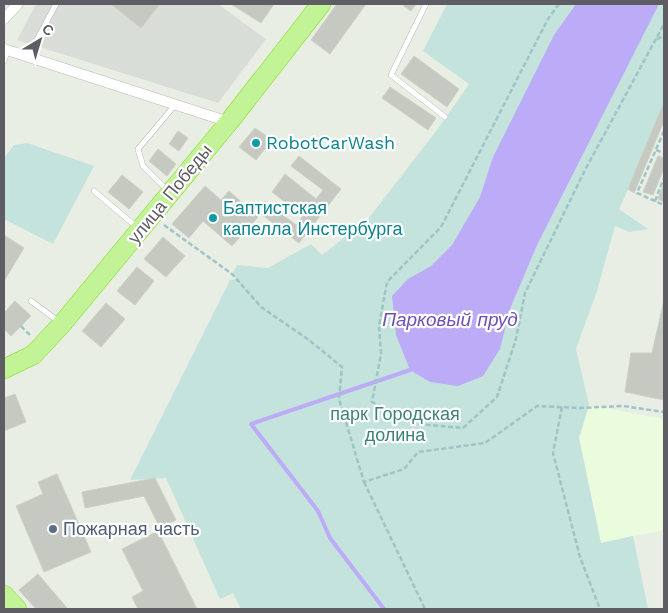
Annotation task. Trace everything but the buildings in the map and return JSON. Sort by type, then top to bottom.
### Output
[{"type":"highway","name":"улица Победы","points":[[4,369],[33,355],[62,324],[229,122],[321,4]]},
{"type":"highway","points":[[4,595],[17,609]]},
{"type":"street","points":[[4,19],[18,4]]},
{"type":"street","points":[[6,50],[229,122]]},
{"type":"lane","points":[[28,57],[56,4]]},
{"type":"lane","points":[[426,4],[391,75],[445,117]]},
{"type":"lane","points":[[4,61],[6,50]]},
{"type":"lane","points":[[170,193],[143,166],[138,149],[175,104]]},
{"type":"lane","points":[[94,191],[146,223]]},
{"type":"lane","points":[[31,300],[62,324]]},
{"type":"path","points":[[559,4],[539,37],[441,227],[387,282],[379,326],[381,354],[372,402],[417,424],[463,428],[497,397],[516,340],[526,293],[585,170],[664,24]]},
{"type":"path","points":[[656,40],[664,36]]},
{"type":"path","points":[[664,131],[637,193],[664,205]]},
{"type":"path","points":[[656,150],[664,153]]},
{"type":"path","points":[[655,201],[664,178]]},
{"type":"path","points":[[146,223],[232,274],[261,306],[342,366],[339,399],[364,482],[425,609]]},
{"type":"path","points":[[21,326],[31,336]]},
{"type":"path","points":[[364,482],[404,469],[418,452],[485,443],[537,406],[623,406],[664,412]]},
{"type":"path","points":[[562,407],[553,453],[580,557],[600,609]]},
{"type":"shaded area","points":[[36,4],[218,4],[266,39],[218,103],[17,40]]},
{"type":"shaded area","points":[[589,405],[664,419],[664,530],[601,543],[579,438]]},
{"type":"green space","name":"парк Городская долина","points":[[447,4],[664,4],[664,111],[619,209],[648,229],[629,232],[615,226],[597,291],[576,349],[589,405],[579,438],[601,543],[633,536],[648,609],[241,609],[233,593],[220,599],[166,478],[130,480],[230,280],[237,279],[232,274],[237,265],[268,268],[311,244],[322,255],[368,219],[440,126],[469,84],[423,51]]},
{"type":"green space","points":[[27,143],[94,166],[53,244],[4,219],[4,158],[14,145]]},
{"type":"water","name":"Парковый пруд","points":[[576,4],[659,4],[537,245],[510,309],[500,349],[483,376],[458,386],[430,382],[410,370],[396,335],[392,296],[408,279],[431,266],[452,245],[480,197],[493,157],[554,35]]},
{"type":"waterway","points":[[384,609],[330,538],[318,511],[251,424],[410,370]]},
{"type":"place","name":"RobotCarWash","points":[[256,143]]},
{"type":"place","name":"Баптистская капелла Инстербурга","points":[[213,218]]},
{"type":"place","name":"Пожарная часть","points":[[53,529]]}]
